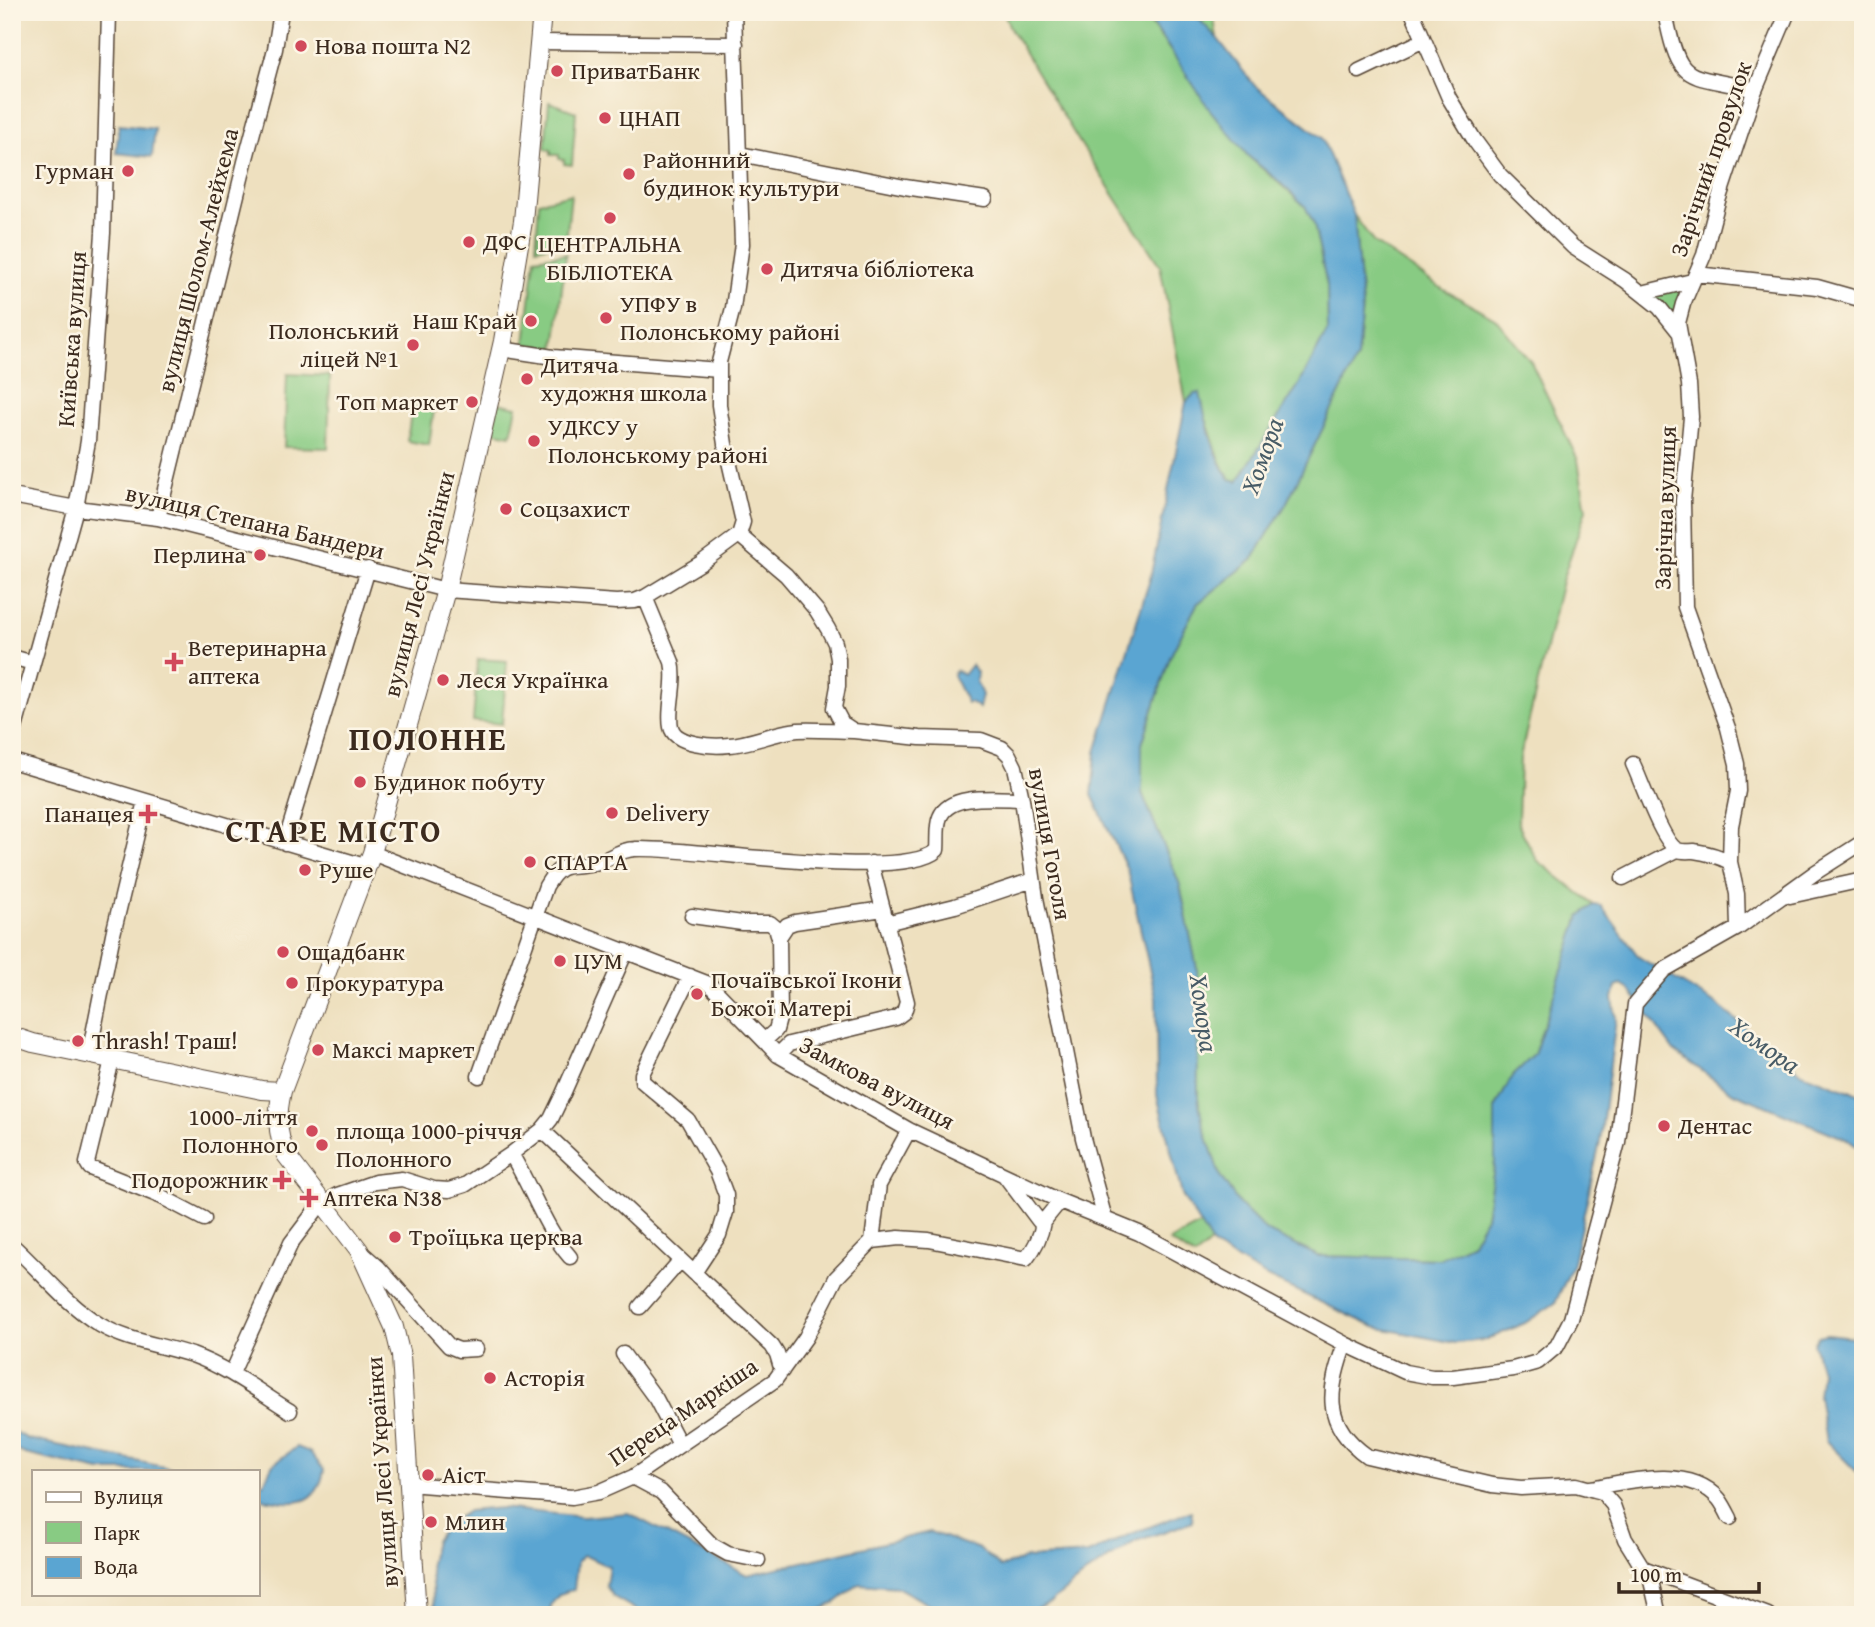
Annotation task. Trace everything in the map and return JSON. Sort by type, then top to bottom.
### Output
[{"type":"main road","name":"вулиця Лесі Українки","points":[[417,1615],[401,1356],[394,1327],[359,1250],[292,1165],[281,1143],[276,1117],[282,1091],[370,860],[446,590],[502,345],[523,221],[541,12]]},
{"type":"main road","points":[[12,1036],[113,1060],[261,1090],[282,1091]]},
{"type":"street","name":"Київська вулиця","points":[[12,739],[76,508],[88,441],[103,233],[109,12]]},
{"type":"street","name":"вулиця Шолом-Алейхема","points":[[158,518],[275,49],[281,12]]},
{"type":"street","points":[[645,597],[739,535],[743,522],[724,444],[719,405],[719,366],[733,308],[741,244],[734,12]]},
{"type":"street","points":[[1412,12],[1449,98],[1500,175],[1573,247],[1659,307],[1679,333]]},
{"type":"street","points":[[1665,12],[1671,41],[1683,69],[1710,81],[1755,90]]},
{"type":"street","name":"Зарічний провулок","points":[[1679,333],[1678,323],[1683,304],[1704,255],[1718,201],[1755,90],[1788,12]]},
{"type":"street","points":[[1359,71],[1424,40]]},
{"type":"street","points":[[539,42],[736,44]]},
{"type":"street","points":[[740,155],[905,187],[985,199]]},
{"type":"street","points":[[1642,293],[1694,278],[1817,287],[1863,300]]},
{"type":"street","name":"Зарічна вулиця","points":[[1679,333],[1689,384],[1691,417],[1683,501],[1685,607],[1728,728],[1737,764],[1738,791],[1731,826],[1730,862],[1737,894],[1738,928]]},
{"type":"street","points":[[502,345],[552,357],[719,366]]},
{"type":"street","name":"вулиця Степана Бандери","points":[[12,496],[76,508],[158,518],[446,590],[616,601],[635,601],[645,597]]},
{"type":"street","points":[[739,535],[786,575],[817,611],[835,643],[838,686],[830,720],[821,730]]},
{"type":"street","points":[[285,843],[368,569]]},
{"type":"street","name":"вулиця Гоголя","points":[[645,597],[674,672],[671,727],[684,741],[729,746],[769,734],[799,730],[854,731],[920,738],[981,740],[996,745],[1009,755],[1016,767],[1033,880],[1083,1138],[1105,1219]]},
{"type":"street","points":[[12,657],[33,663]]},
{"type":"street","points":[[834,708],[842,723],[854,731]]},
{"type":"street","name":"Замкова вулиця","points":[[12,761],[285,843],[370,860],[536,916],[709,984],[778,1055],[909,1130],[1067,1204],[1139,1233],[1345,1344],[1405,1372],[1432,1377],[1513,1369],[1538,1362],[1557,1346],[1571,1319],[1618,1142],[1635,1004],[1664,970],[1738,928]]},
{"type":"street","points":[[1633,764],[1650,800],[1654,817],[1677,850]]},
{"type":"street","points":[[479,1076],[545,886],[555,871],[603,861],[632,849],[817,862],[871,863],[912,860],[930,857],[937,850],[938,820],[943,810],[951,804],[978,799],[1022,799]]},
{"type":"street","points":[[89,1054],[113,934],[145,801]]},
{"type":"street","points":[[1738,928],[1816,872],[1862,844]]},
{"type":"street","points":[[1623,878],[1677,850],[1707,853],[1730,862]]},
{"type":"street","points":[[778,1055],[789,1044],[896,1018],[904,1012],[907,1002],[871,863]]},
{"type":"street","points":[[692,916],[742,923],[770,923],[884,916],[955,906],[1033,880]]},
{"type":"street","points":[[1761,912],[1780,898],[1863,880]]},
{"type":"street","points":[[779,937],[786,925],[794,922]]},
{"type":"street","points":[[765,1041],[776,1030],[780,1015],[779,937],[776,928],[770,923]]},
{"type":"street","points":[[232,1373],[291,1243],[323,1204],[337,1195],[375,1182],[402,1179],[434,1189],[449,1190],[465,1185],[542,1130],[551,1119],[563,1094],[626,951]]},
{"type":"street","points":[[690,976],[642,1074],[642,1081],[688,1120],[717,1171],[726,1195],[726,1212],[719,1235],[694,1273]]},
{"type":"street","points":[[776,1030],[789,1044]]},
{"type":"street","points":[[113,1060],[87,1163],[90,1168],[160,1196],[204,1219]]},
{"type":"street","points":[[542,1130],[775,1350],[782,1371]]},
{"type":"street","points":[[909,1130],[879,1185],[872,1241],[899,1238],[929,1240],[1026,1259],[1042,1233],[1043,1222],[1067,1204],[1092,1195],[1096,1185]]},
{"type":"street","points":[[511,1154],[530,1186],[554,1238],[570,1257]]},
{"type":"street","points":[[1002,1172],[1039,1221],[1043,1222]]},
{"type":"street","name":"Переца Маркіша","points":[[408,1484],[572,1497],[599,1492],[633,1477],[775,1380],[794,1355],[836,1278],[872,1241]]},
{"type":"street","points":[[12,1245],[84,1314],[103,1327],[193,1355],[232,1373],[290,1411]]},
{"type":"street","name":"вулиця Лесі Українки","points":[[359,1250],[378,1267],[449,1346],[459,1350],[476,1349]]},
{"type":"street","points":[[640,1307],[680,1261]]},
{"type":"street","points":[[1345,1344],[1333,1375],[1332,1402],[1342,1434],[1352,1446],[1367,1456],[1492,1485],[1521,1488],[1558,1485],[1589,1488],[1602,1492],[1613,1505]]},
{"type":"street","points":[[775,1350],[794,1355]]},
{"type":"street","points":[[622,1354],[656,1399],[680,1445]]},
{"type":"street","points":[[651,1463],[661,1492],[712,1545],[728,1554],[758,1560]]},
{"type":"street","points":[[633,1477],[661,1492]]},
{"type":"street","points":[[1589,1488],[1646,1478],[1682,1480],[1705,1488],[1718,1498],[1730,1518]]},
{"type":"street","points":[[1618,1482],[1612,1487],[1610,1494],[1613,1505],[1625,1539],[1650,1574],[1659,1615]]},
{"type":"street","points":[[1650,1574],[1768,1615]]},
{"type":"green space","points":[[1004,12],[1142,12],[1248,156],[1305,206],[1314,224],[1327,285],[1328,330],[1300,383],[1238,481],[1230,479],[1224,468],[1194,394],[1186,402],[1160,266],[1080,143],[1010,28]]},
{"type":"green space","points":[[1192,12],[1213,12],[1217,38]]},
{"type":"green space","points":[[549,102],[576,112],[572,165],[564,164],[559,155],[551,155],[551,150],[545,149]]},
{"type":"green space","points":[[571,194],[566,242],[536,248],[539,202]]},
{"type":"green space","points":[[1354,215],[1374,243],[1444,290],[1495,318],[1531,362],[1578,460],[1586,510],[1562,581],[1520,758],[1518,824],[1537,860],[1594,905],[1580,916],[1534,1055],[1513,1075],[1495,1109],[1495,1162],[1486,1217],[1472,1243],[1439,1259],[1318,1256],[1266,1231],[1240,1205],[1220,1176],[1203,1125],[1198,1098],[1197,969],[1180,885],[1142,793],[1142,744],[1170,657],[1197,604],[1252,560],[1286,504],[1357,358],[1362,306]]},
{"type":"green space","points":[[566,254],[555,348],[525,344],[535,258]]},
{"type":"green space","points":[[1692,281],[1678,323],[1642,293]]},
{"type":"green space","points":[[287,374],[330,376],[328,448],[284,447]]},
{"type":"green space","points":[[498,403],[517,407],[511,435],[492,431]]},
{"type":"green space","points":[[412,407],[434,410],[429,445],[407,441]]},
{"type":"green space","points":[[478,659],[507,661],[502,724],[473,721]]},
{"type":"green space","points":[[1207,1221],[1216,1238],[1195,1257],[1169,1241]]},
{"type":"water","name":"Хомора","points":[[1142,12],[1192,12],[1217,38],[1255,86],[1322,138],[1354,215],[1362,306],[1357,358],[1286,504],[1252,560],[1197,604],[1170,657],[1142,744],[1142,793],[1180,885],[1197,969],[1198,1098],[1203,1125],[1220,1176],[1240,1205],[1266,1231],[1318,1256],[1439,1259],[1472,1243],[1486,1217],[1495,1162],[1495,1109],[1513,1075],[1534,1055],[1580,916],[1594,905],[1601,906],[1639,957],[1716,1004],[1802,1073],[1863,1096],[1863,1151],[1848,1140],[1732,1092],[1674,1051],[1630,990],[1621,985],[1616,987],[1613,998],[1616,1019],[1600,1142],[1572,1267],[1555,1303],[1525,1323],[1486,1340],[1455,1343],[1374,1327],[1267,1277],[1213,1246],[1182,1195],[1157,1095],[1156,998],[1127,869],[1092,795],[1096,752],[1150,579],[1186,402],[1194,394],[1200,393],[1219,459],[1230,479],[1238,481],[1300,383],[1328,330],[1327,285],[1314,224],[1305,206],[1248,156],[1210,110],[1151,21]]},
{"type":"water","points":[[119,125],[155,129],[152,157],[116,153]]},
{"type":"water","points":[[971,665],[977,672],[976,681],[982,695],[979,708],[967,703],[953,675],[956,670],[963,675]]},
{"type":"water","points":[[1826,1334],[1853,1337],[1863,1334],[1863,1478],[1826,1441],[1818,1396],[1821,1371],[1813,1343],[1818,1336]]},
{"type":"water","points":[[12,1431],[28,1439],[179,1470],[96,1470],[25,1454],[12,1448]]},
{"type":"water","points":[[297,1447],[310,1452],[324,1470],[315,1492],[308,1498],[280,1502],[259,1498],[259,1483],[264,1483],[272,1465]]},
{"type":"water","points":[[501,1508],[583,1517],[628,1513],[747,1575],[930,1532],[979,1549],[1001,1567],[1026,1558],[1088,1554],[1191,1511],[1193,1522],[1136,1541],[1087,1573],[1051,1602],[1023,1615],[948,1615],[897,1587],[859,1584],[835,1603],[810,1615],[638,1615],[636,1610],[614,1597],[606,1586],[609,1566],[582,1556],[577,1562],[574,1590],[557,1597],[550,1608],[553,1615],[435,1615],[430,1563],[435,1541],[445,1526],[468,1511]]},
{"type":"place","name":"Нова пошта N2","points":[[301,46]]},
{"type":"place","name":"ПриватБанк","points":[[557,71]]},
{"type":"place","name":"ЦНАП","points":[[605,118]]},
{"type":"place","name":"Гурман","points":[[128,171]]},
{"type":"place","name":"Районний будинок культури","points":[[629,174]]},
{"type":"place","name":"ЦЕНТРАЛЬНА БІБЛІОТЕКА","points":[[610,218]]},
{"type":"place","name":"ДФС","points":[[469,242]]},
{"type":"place","name":"Дитяча бібліотека","points":[[767,269]]},
{"type":"place","name":"УПФУ в Полонському районі","points":[[606,318]]},
{"type":"place","name":"Наш Край","points":[[531,321]]},
{"type":"place","name":"Полонський ліцей №1","points":[[413,345]]},
{"type":"place","name":"Дитяча художня школа","points":[[527,379]]},
{"type":"place","name":"Топ маркет","points":[[472,402]]},
{"type":"place","name":"УДКСУ у Полонському районi","points":[[534,441]]},
{"type":"place","name":"Соцзахист","points":[[506,509]]},
{"type":"place","name":"Перлина","points":[[260,555]]},
{"type":"place","name":"Ветеринарна аптека","points":[[174,662]]},
{"type":"place","name":"Леся Українка","points":[[443,680]]},
{"type":"place","name":"Будинок побуту","points":[[360,782]]},
{"type":"place","name":"Delivery","points":[[612,813]]},
{"type":"place","name":"Панацея","points":[[148,814]]},
{"type":"place","name":"СПАРТА","points":[[530,862]]},
{"type":"place","name":"Руше","points":[[305,870]]},
{"type":"place","name":"Ощадбанк","points":[[283,952]]},
{"type":"place","name":"ЦУМ","points":[[560,961]]},
{"type":"place","name":"Прокуратура","points":[[292,983]]},
{"type":"place","name":"Почаївської Ікони Божої Матері","points":[[697,994]]},
{"type":"place","name":"Thrash! Траш!","points":[[78,1041]]},
{"type":"place","name":"Максі маркет","points":[[318,1050]]},
{"type":"place","name":"Дентас","points":[[1664,1126]]},
{"type":"place","name":"1000-ліття Полонного","points":[[312,1131]]},
{"type":"place","name":"площа 1000-річчя Полонного","points":[[322,1145]]},
{"type":"place","name":"Подорожник","points":[[282,1180]]},
{"type":"place","name":"Аптека N38","points":[[309,1198]]},
{"type":"place","name":"Троїцька церква","points":[[395,1237]]},
{"type":"place","name":"Асторія","points":[[490,1378]]},
{"type":"place","name":"Аіст","points":[[428,1475]]},
{"type":"place","name":"Млин","points":[[431,1522]]},
{"type":"district","name":"ПОЛОННЕ","points":[[428,739]]},
{"type":"district","name":"СТАРЕ МІСТО","points":[[334,831]]}]
